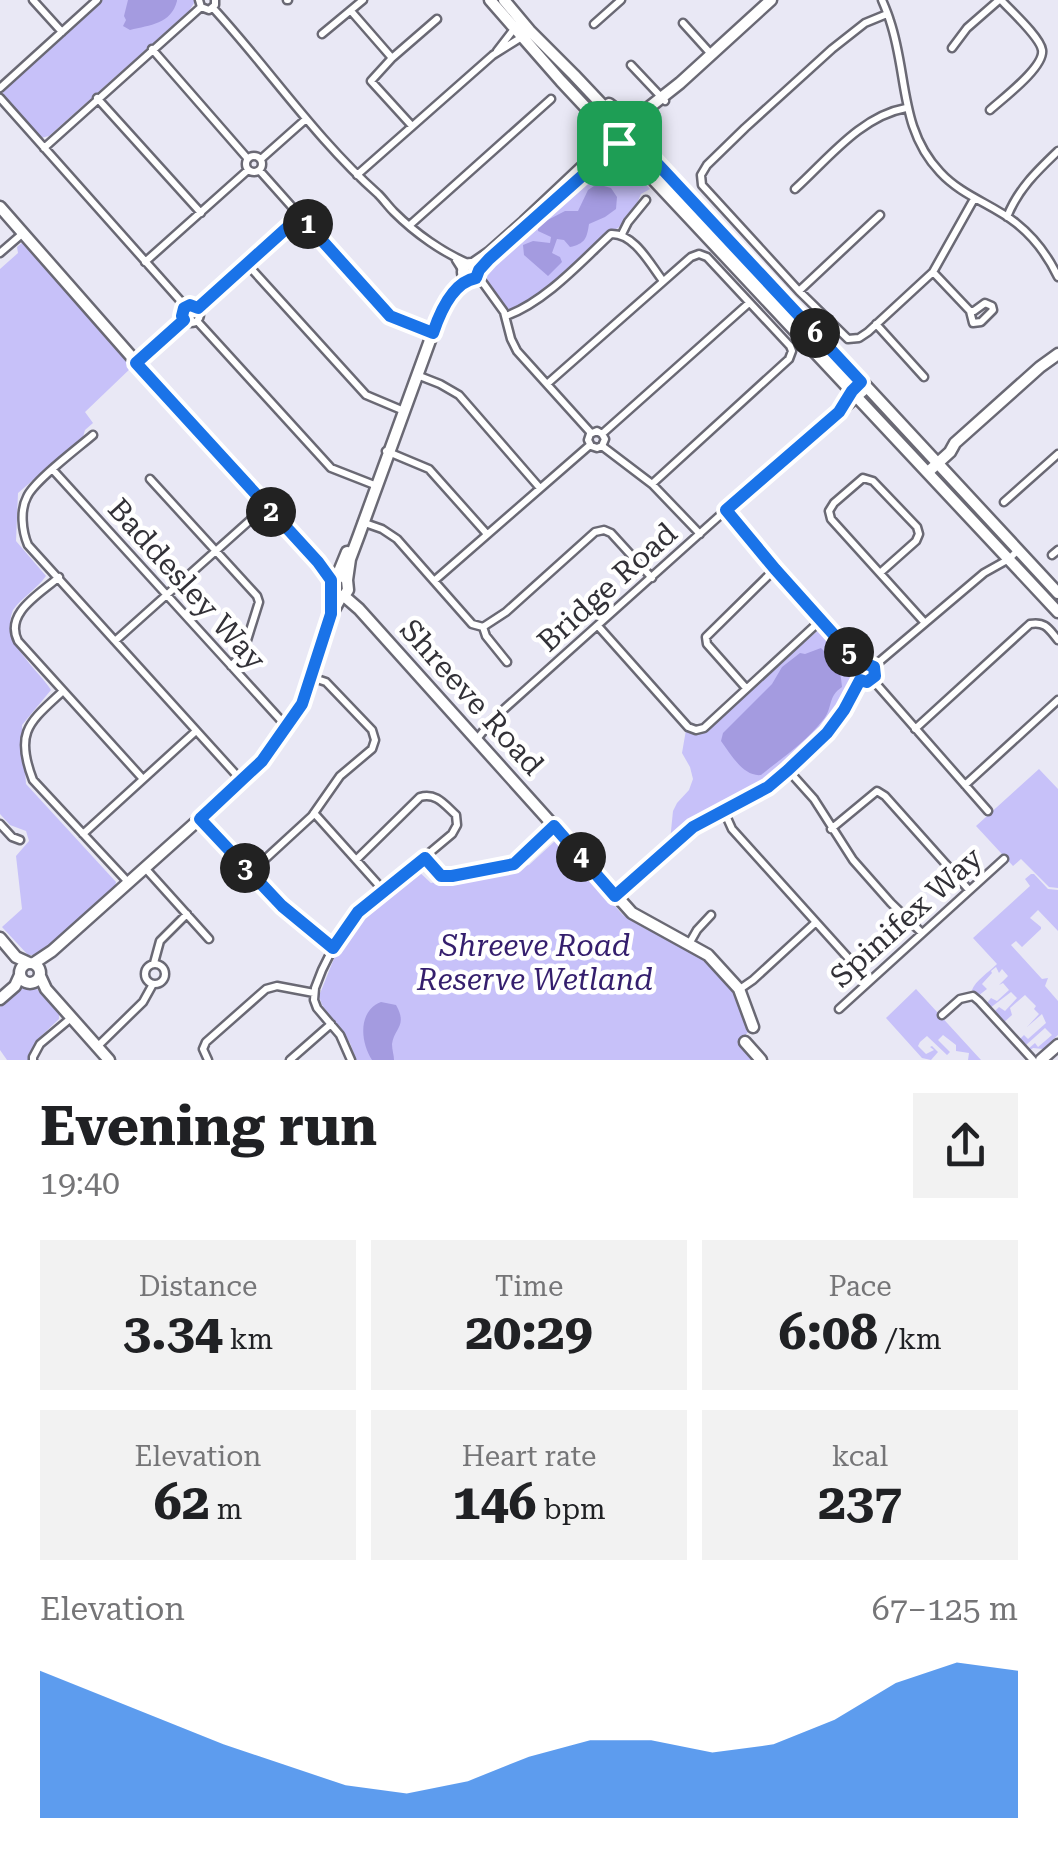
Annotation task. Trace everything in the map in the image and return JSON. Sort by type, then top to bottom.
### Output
[{"type":"street","points":[[0,88],[97,0]]},
{"type":"street","points":[[322,34],[363,0]]},
{"type":"street","points":[[490,0],[574,74],[622,136],[640,145],[860,390]]},
{"type":"street","points":[[504,0],[522,30],[930,465],[1058,612]]},
{"type":"street","points":[[594,24],[621,0]]},
{"type":"street","points":[[882,0],[897,50],[906,108],[923,150],[939,172],[1033,238],[1058,277]]},
{"type":"street","points":[[952,48],[967,28],[1000,0],[1038,41],[1043,52],[1040,64],[990,110]]},
{"type":"street","points":[[0,999],[242,781],[288,727],[302,704],[374,485],[443,308],[489,253],[663,99],[766,1]]},
{"type":"street","points":[[40,2],[62,32]]},
{"type":"street","points":[[44,148],[200,3],[204,9],[214,4],[288,99],[357,175],[410,225],[455,258],[500,304],[517,351],[591,433]]},
{"type":"street","points":[[351,11],[392,58]]},
{"type":"street","points":[[887,14],[865,23],[832,49],[703,170],[702,185],[848,339],[859,338],[933,272],[974,199]]},
{"type":"street","points":[[412,126],[371,80],[437,19]]},
{"type":"street","points":[[683,23],[711,54]]},
{"type":"street","points":[[357,175],[522,30]]},
{"type":"street","points":[[152,48],[248,158]]},
{"type":"street","points":[[631,65],[663,99]]},
{"type":"street","points":[[574,74],[586,79],[615,110],[625,116],[642,117]]},
{"type":"street","points":[[0,98],[186,307]]},
{"type":"street","points":[[97,98],[201,212]]},
{"type":"street","points":[[410,225],[551,99]]},
{"type":"street","points":[[795,189],[872,119],[906,108]]},
{"type":"street","points":[[640,145],[642,117]]},
{"type":"street","points":[[261,159],[306,119]]},
{"type":"street","points":[[1007,217],[1028,180],[1058,151]]},
{"type":"street","points":[[248,158],[261,159]]},
{"type":"street","points":[[248,158],[248,170],[260,171]]},
{"type":"street","points":[[260,171],[261,159]]},
{"type":"street","points":[[145,262],[248,170]]},
{"type":"street","points":[[260,171],[390,316],[431,332]]},
{"type":"street","points":[[622,234],[646,200]]},
{"type":"street","name":"Shreeve Road","points":[[0,207],[615,896],[646,923],[708,954],[739,989],[753,1027]]},
{"type":"street","points":[[799,291],[880,215]]},
{"type":"street","points":[[198,308],[300,216]]},
{"type":"street","points":[[0,254],[24,233]]},
{"type":"street","points":[[506,316],[540,298],[611,234],[628,238],[664,281]]},
{"type":"street","points":[[547,384],[691,258],[700,254],[706,257],[792,351],[790,359],[652,484]]},
{"type":"street","points":[[247,264],[366,395],[402,410]]},
{"type":"street","points":[[933,272],[970,311]]},
{"type":"street","points":[[602,434],[749,303]]},
{"type":"street","points":[[186,307],[198,308],[197,320],[184,320],[182,313],[186,307]]},
{"type":"street","points":[[136,363],[184,320]]},
{"type":"street","points":[[197,320],[331,468],[374,485]]},
{"type":"street","points":[[876,324],[924,377]]},
{"type":"street","points":[[930,465],[945,448],[1058,354]]},
{"type":"street","points":[[416,375],[459,395],[539,487]]},
{"type":"street","name":"Bridge Road","points":[[473,736],[860,390]]},
{"type":"street","points":[[591,433],[602,434],[602,446],[590,445],[591,433]]},
{"type":"street","points":[[93,435],[26,497],[23,528],[28,544],[242,781]]},
{"type":"street","points":[[434,581],[590,445]]},
{"type":"street","points":[[602,446],[652,484],[700,534]]},
{"type":"street","points":[[387,452],[429,469],[487,534]]},
{"type":"street","points":[[1004,502],[1058,454]]},
{"type":"street","points":[[930,465],[1010,540],[1058,593]]},
{"type":"street","name":"Baddesley Way","points":[[53,470],[288,727]]},
{"type":"street","points":[[150,478],[260,602],[243,653],[231,666]]},
{"type":"street","points":[[880,573],[919,534],[917,527],[873,481],[863,478],[834,502],[830,519],[925,623]]},
{"type":"street","points":[[115,640],[266,506]]},
{"type":"street","points":[[726,510],[861,665]]},
{"type":"street","points":[[361,522],[396,539],[472,624],[483,627],[506,612],[595,532],[611,533],[652,578]]},
{"type":"street","points":[[874,667],[984,573],[1010,540]]},
{"type":"street","points":[[984,573],[1018,550]]},
{"type":"street","points":[[746,688],[707,644],[706,637],[775,569]]},
{"type":"street","points":[[59,577],[18,613],[13,626],[18,641],[143,779]]},
{"type":"street","points":[[598,626],[688,727],[696,730],[704,728],[820,620]]},
{"type":"street","points":[[915,729],[1030,624],[1046,625],[1058,640]]},
{"type":"street","points":[[483,627],[508,662]]},
{"type":"street","points":[[615,896],[693,827],[768,787],[788,770],[827,733],[844,710],[860,680],[857,671],[861,665],[874,667],[872,680],[860,680]]},
{"type":"street","points":[[250,873],[314,813],[340,776],[372,749],[375,740],[372,730],[326,682],[311,677]]},
{"type":"street","name":"Spinifex Way","points":[[872,680],[988,811]]},
{"type":"street","points":[[64,692],[31,722],[26,736],[34,780],[128,883]]},
{"type":"street","points":[[965,786],[1058,700]]},
{"type":"street","points":[[82,834],[196,731]]},
{"type":"street","points":[[788,770],[814,799],[853,860],[922,933]]},
{"type":"street","points":[[831,829],[877,791],[969,890]]},
{"type":"street","points":[[351,1060],[345,1043],[317,1008],[314,993],[333,948],[358,912],[452,834],[456,816],[436,797],[420,797],[356,860]]},
{"type":"street","points":[[723,809],[732,829],[869,981]]},
{"type":"street","points":[[314,813],[384,891]]},
{"type":"street","points":[[200,819],[282,906],[333,948]]},
{"type":"street","points":[[0,824],[20,840]]},
{"type":"street","points":[[425,858],[441,876],[514,864],[554,826]]},
{"type":"street","name":"Spinifex Way","points":[[839,1009],[1004,858]]},
{"type":"street","points":[[145,868],[208,939]]},
{"type":"street","points":[[154,963],[160,941],[187,914]]},
{"type":"street","points":[[689,944],[712,916]]},
{"type":"street","points":[[739,989],[815,923]]},
{"type":"street","points":[[0,938],[109,1060]]},
{"type":"street","points":[[154,963],[164,972],[161,983],[153,984],[144,970],[154,963]]},
{"type":"street","points":[[97,1047],[143,1002],[153,984]]},
{"type":"street","points":[[208,1060],[203,1049],[206,1042],[266,989],[278,986],[314,993]]},
{"type":"street","points":[[942,1015],[960,998],[972,996],[1033,1060]]},
{"type":"street","points":[[33,1060],[40,1044],[71,1018]]},
{"type":"street","points":[[290,1060],[331,1024]]},
{"type":"street","points":[[745,1042],[762,1060]]},
{"type":"street","points":[[1042,1060],[1058,1045]]},
{"type":"green space","points":[[102,0],[196,0],[189,11],[49,136],[41,138],[3,97],[2,89]]},
{"type":"green space","points":[[612,153],[620,153],[650,189],[641,194],[620,226],[539,295],[509,310],[489,285],[484,267]]},
{"type":"green space","points":[[24,241],[133,366],[85,412],[93,423],[83,437],[18,493],[16,541],[46,576],[13,610],[11,633],[22,654],[51,690],[22,725],[26,784],[116,882],[37,955],[28,955],[2,927],[22,909],[16,856],[29,841],[26,831],[10,825],[0,814],[0,269],[18,253],[17,247]]},
{"type":"green space","points":[[824,625],[855,661],[856,686],[826,732],[764,787],[731,799],[670,841],[673,811],[693,779],[682,753],[686,730],[703,733]]},
{"type":"green space","points":[[1039,769],[1058,789],[1058,888],[1049,887],[1021,859],[1013,866],[976,826]]},
{"type":"green space","name":"Shreeve Road Reserve Wetland","points":[[555,841],[623,915],[700,957],[726,980],[738,1000],[748,1032],[738,1044],[753,1060],[356,1060],[350,1043],[319,996],[337,951],[365,913],[417,870],[431,883],[529,865]]},
{"type":"green space","points":[[1031,874],[1048,889],[1058,890],[1058,931],[1038,910],[1030,918],[1041,929],[1022,947],[1016,941],[1011,945],[1042,979],[1048,978],[1045,986],[1058,1001],[1058,1035],[1043,1049],[1029,1051],[1035,1043],[1038,1047],[1052,1035],[1045,1028],[1026,1045],[1019,1040],[1024,1035],[1028,1039],[1046,1023],[1042,1014],[1027,1027],[1039,1014],[1025,995],[1010,1008],[1012,1015],[1003,1023],[995,1011],[999,1007],[1005,1011],[1017,998],[1011,992],[990,1008],[986,1004],[991,998],[997,1001],[1009,990],[1003,983],[999,985],[1008,976],[1002,969],[999,973],[996,967],[991,971],[982,984],[987,989],[978,996],[972,990],[997,964],[973,938],[1030,886],[1025,879]]},
{"type":"green space","points":[[21,988],[37,989],[59,1013],[59,1019],[36,1041],[28,1060],[7,1060],[0,1050],[0,1007]]},
{"type":"green space","points":[[916,989],[981,1060],[968,1060],[969,1053],[956,1051],[956,1045],[943,1035],[938,1040],[950,1052],[947,1055],[927,1036],[918,1046],[926,1054],[934,1050],[932,1046],[938,1052],[931,1060],[922,1058],[886,1018]]},
{"type":"shaded area","points":[[128,0],[177,1],[165,19],[130,30],[123,26]]},
{"type":"shaded area","points":[[597,184],[611,188],[617,197],[616,209],[589,224],[586,237],[579,244],[570,247],[557,239],[552,253],[562,262],[548,276],[524,255],[523,245],[533,241],[550,243],[551,237],[538,231],[538,225],[565,211],[578,211],[588,190]]},
{"type":"shaded area","points":[[821,648],[836,665],[842,687],[834,695],[826,716],[801,743],[761,775],[749,772],[721,741],[723,733],[772,684],[782,667],[800,653]]},
{"type":"shaded area","points":[[381,1002],[396,1005],[401,1018],[392,1044],[394,1060],[372,1060],[365,1044],[365,1019]]},
{"type":"route","points":[[624,128],[861,382],[839,412],[726,510],[861,665],[874,667],[875,676],[867,682],[860,680],[827,733],[768,787],[693,827],[615,896],[554,826],[514,864],[441,876],[425,858],[358,912],[333,948],[282,906],[200,819],[262,761],[302,704],[331,614],[331,580],[136,363],[184,320],[184,308],[198,308],[300,216],[390,316],[433,333],[443,308],[458,290],[476,278],[489,259],[619,143],[614,137],[624,128]]}]
